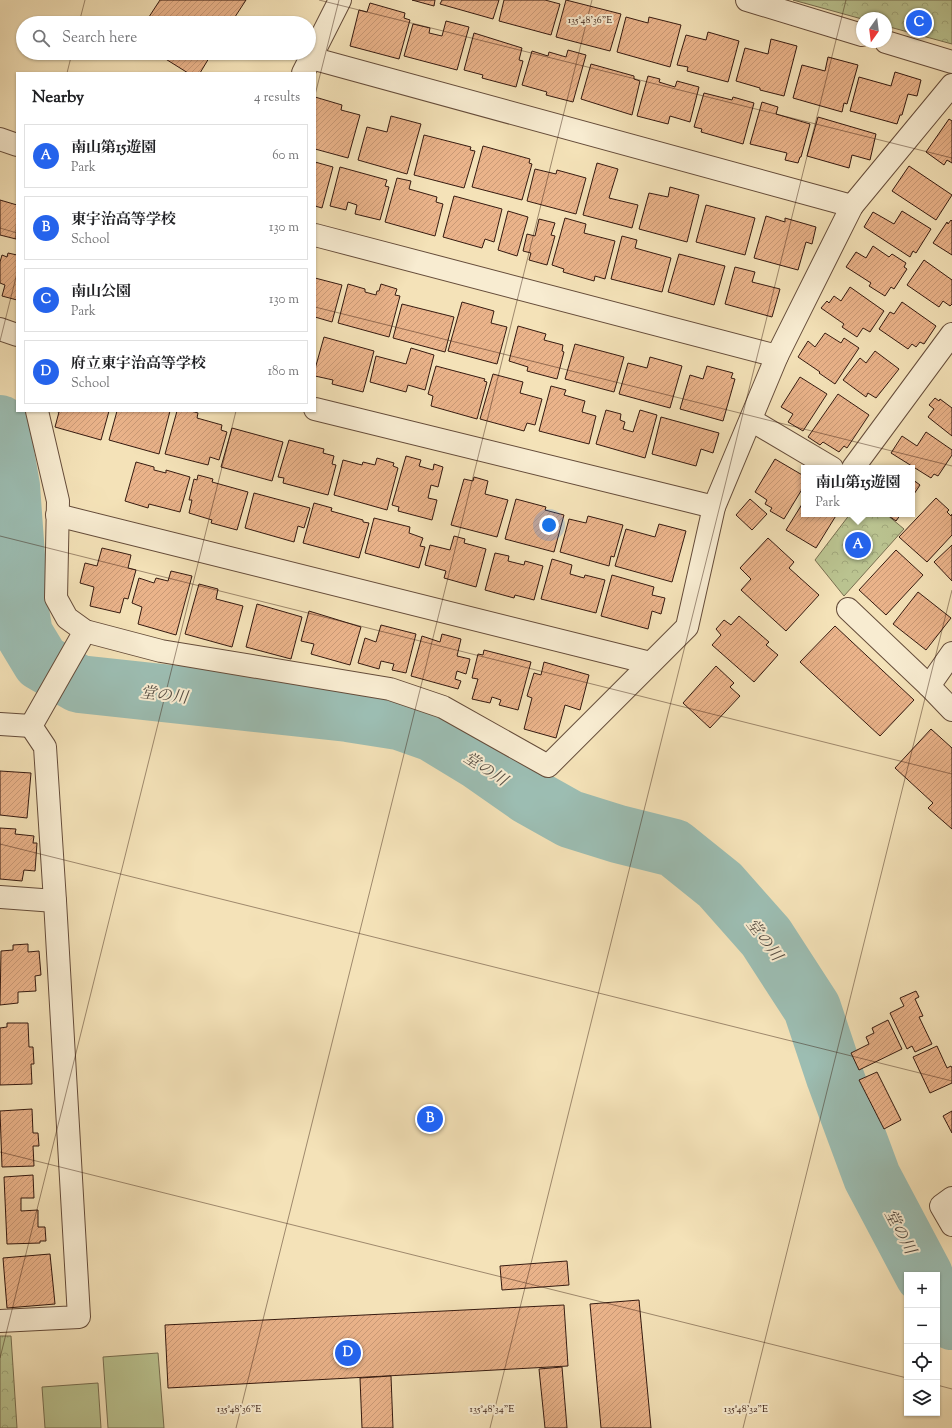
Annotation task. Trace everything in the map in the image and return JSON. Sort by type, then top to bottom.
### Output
[{"type":"street","points":[[316,48],[340,0]]},
{"type":"street","points":[[747,0],[856,33]]},
{"type":"street","points":[[892,44],[952,62]]},
{"type":"street","points":[[307,66],[852,206]]},
{"type":"street","points":[[37,412],[58,501],[56,598],[67,618],[82,635],[161,651],[390,689],[443,707],[548,766],[687,627],[714,507],[777,356],[852,206],[952,86]]},
{"type":"street","points":[[0,139],[16,145]]},
{"type":"street","points":[[316,235],[777,356]]},
{"type":"street","points":[[0,329],[16,335]]},
{"type":"street","points":[[855,465],[952,334]]},
{"type":"street","points":[[316,409],[714,507]]},
{"type":"street","points":[[751,420],[827,465]]},
{"type":"street","points":[[57,514],[650,664]]},
{"type":"street","points":[[848,609],[952,710]]},
{"type":"street","points":[[30,726],[82,635]]},
{"type":"street","points":[[929,686],[952,653]]},
{"type":"street","points":[[0,724],[30,726]]},
{"type":"street","points":[[0,1321],[79,1317],[45,747],[30,726]]},
{"type":"street","points":[[0,897],[55,901]]},
{"type":"street","points":[[952,1198],[941,1206],[952,1225]]},
{"type":"green space","points":[[793,0],[952,0],[952,44],[892,28],[892,12],[856,12],[856,17]]},
{"type":"green space","points":[[848,517],[890,517],[904,529],[844,596],[815,560]]},
{"type":"green space","points":[[0,1336],[11,1336],[17,1428],[0,1428]]},
{"type":"green space","points":[[158,1353],[164,1428],[108,1428],[103,1357]]},
{"type":"green space","points":[[98,1383],[101,1428],[45,1428],[42,1387]]},
{"type":"building","points":[[160,0],[246,0],[236,16],[150,16]]},
{"type":"building","points":[[412,0],[435,0],[434,6]]},
{"type":"building","points":[[442,0],[499,0],[493,19],[440,4]]},
{"type":"building","points":[[504,0],[545,0],[560,4],[551,35],[499,21]]},
{"type":"building","points":[[566,0],[621,14],[610,51],[556,37]]},
{"type":"building","points":[[370,3],[405,13],[404,18],[410,20],[399,59],[350,46],[359,10],[367,12]]},
{"type":"building","points":[[626,17],[648,23],[649,17],[681,25],[670,67],[617,52]]},
{"type":"building","points":[[446,21],[469,27],[457,70],[404,56],[413,24],[430,28],[429,33],[442,36]]},
{"type":"building","points":[[708,32],[739,41],[728,82],[687,71],[688,67],[677,65],[686,35],[706,40]]},
{"type":"building","points":[[474,33],[522,48],[519,60],[523,61],[516,87],[482,78],[483,75],[464,70]]},
{"type":"building","points":[[771,39],[797,46],[784,96],[760,90],[760,88],[736,81],[745,48],[768,54]]},
{"type":"building","points":[[568,50],[586,55],[573,102],[546,95],[547,92],[522,85],[532,51],[548,56],[549,52],[566,57]]},
{"type":"building","points":[[828,57],[858,65],[847,104],[844,103],[842,112],[793,98],[802,65],[825,71]]},
{"type":"building","points":[[167,60],[208,60],[201,72],[186,72]]},
{"type":"building","points":[[591,64],[634,76],[634,79],[640,81],[632,115],[581,99]]},
{"type":"building","points":[[895,72],[921,80],[917,96],[908,94],[902,115],[900,115],[897,124],[850,111],[859,77],[891,86]]},
{"type":"building","points":[[648,76],[660,79],[659,82],[675,87],[677,81],[699,87],[690,122],[670,116],[668,124],[637,116]]},
{"type":"building","points":[[704,93],[732,100],[733,97],[754,103],[743,144],[701,132],[702,129],[694,127]]},
{"type":"building","points":[[316,97],[342,105],[341,110],[360,115],[348,158],[316,149]]},
{"type":"building","points":[[762,102],[778,107],[776,114],[810,124],[798,163],[785,160],[787,153],[750,144]]},
{"type":"building","points":[[391,116],[421,124],[407,174],[358,160],[367,127],[387,132]]},
{"type":"building","points":[[818,117],[876,134],[870,160],[852,155],[849,168],[807,156]]},
{"type":"building","points":[[949,119],[952,121],[952,163],[947,160],[944,165],[926,152]]},
{"type":"building","points":[[424,135],[471,147],[470,150],[475,151],[464,188],[414,175]]},
{"type":"building","points":[[483,146],[530,159],[529,163],[532,164],[522,200],[472,187]]},
{"type":"building","points":[[316,162],[333,167],[322,208],[316,206]]},
{"type":"building","points":[[597,163],[618,169],[609,198],[638,205],[632,228],[583,215]]},
{"type":"building","points":[[909,166],[952,195],[936,220],[892,191]]},
{"type":"building","points":[[340,167],[387,180],[385,186],[389,187],[380,220],[355,214],[357,205],[348,202],[346,210],[330,206]]},
{"type":"building","points":[[535,169],[556,174],[557,170],[586,178],[576,214],[527,201]]},
{"type":"building","points":[[397,178],[411,181],[409,189],[437,197],[436,202],[443,204],[435,236],[385,222]]},
{"type":"building","points":[[670,187],[699,195],[687,242],[639,229],[649,193],[668,197]]},
{"type":"building","points":[[454,196],[502,209],[494,242],[485,239],[482,248],[443,237]]},
{"type":"building","points":[[0,200],[16,205],[16,239],[0,235]]},
{"type":"building","points":[[706,205],[755,218],[745,255],[696,242]]},
{"type":"building","points":[[508,211],[528,217],[517,256],[498,250]]},
{"type":"building","points":[[902,211],[931,229],[916,253],[913,251],[910,257],[864,227],[873,212],[894,224]]},
{"type":"building","points":[[766,216],[785,222],[785,218],[816,227],[812,244],[806,242],[798,270],[754,258]]},
{"type":"building","points":[[565,218],[586,224],[584,233],[615,241],[605,279],[595,276],[594,281],[563,272],[564,269],[552,265]]},
{"type":"building","points":[[539,219],[555,223],[551,235],[555,236],[547,265],[529,260],[531,253],[523,251],[527,234],[535,236]]},
{"type":"building","points":[[951,220],[952,255],[933,243],[947,222],[948,224]]},
{"type":"building","points":[[622,236],[637,240],[635,248],[671,258],[662,292],[611,279]]},
{"type":"building","points":[[873,246],[889,257],[892,254],[906,263],[904,267],[907,269],[894,289],[891,287],[885,296],[869,286],[871,283],[846,267],[856,252],[866,258]]},
{"type":"building","points":[[8,253],[16,255],[16,300],[2,296],[5,285],[0,283],[0,262],[2,255],[7,257]]},
{"type":"building","points":[[679,254],[725,266],[714,305],[668,292]]},
{"type":"building","points":[[924,260],[952,280],[952,304],[950,306],[943,301],[939,307],[907,285]]},
{"type":"building","points":[[735,267],[755,272],[752,282],[780,289],[772,317],[725,304]]},
{"type":"building","points":[[316,278],[342,285],[332,322],[316,317]]},
{"type":"building","points":[[348,284],[365,289],[365,292],[376,295],[381,284],[397,289],[395,295],[400,296],[389,337],[338,323]]},
{"type":"building","points":[[850,287],[884,311],[870,332],[863,328],[857,337],[842,327],[844,324],[821,308],[827,301],[829,303],[834,296],[841,301]]},
{"type":"building","points":[[462,302],[494,311],[491,323],[507,327],[497,364],[448,351]]},
{"type":"building","points":[[902,302],[936,326],[924,344],[920,342],[916,347],[912,344],[908,349],[879,329],[890,312],[894,314]]},
{"type":"building","points":[[402,304],[454,317],[445,352],[393,338]]},
{"type":"building","points":[[518,326],[546,334],[544,340],[563,345],[562,351],[564,352],[557,379],[527,371],[528,367],[509,361]]},
{"type":"building","points":[[825,333],[841,343],[844,338],[859,348],[835,384],[798,357],[808,341],[815,347]]},
{"type":"building","points":[[324,337],[374,351],[363,392],[332,384],[333,380],[316,376],[316,365]]},
{"type":"building","points":[[575,344],[624,357],[614,392],[565,379]]},
{"type":"building","points":[[411,348],[434,355],[425,390],[408,385],[406,392],[370,382],[376,356],[406,364]]},
{"type":"building","points":[[875,351],[899,369],[876,398],[868,393],[866,397],[843,380],[860,358],[866,363]]},
{"type":"building","points":[[650,357],[682,366],[670,408],[619,394],[628,363],[647,368]]},
{"type":"building","points":[[436,366],[485,379],[484,381],[487,382],[477,419],[431,406],[433,396],[428,394]]},
{"type":"building","points":[[707,366],[733,373],[731,378],[735,379],[723,421],[680,409],[690,375],[703,379]]},
{"type":"building","points":[[493,374],[523,382],[520,393],[542,399],[535,425],[527,423],[524,431],[480,419]]},
{"type":"building","points":[[800,377],[827,394],[803,431],[788,422],[793,414],[781,407]]},
{"type":"building","points":[[551,386],[566,390],[564,395],[585,401],[582,412],[596,416],[589,444],[539,431]]},
{"type":"building","points":[[838,394],[869,415],[847,448],[844,446],[839,452],[823,442],[820,445],[808,437]]},
{"type":"building","points":[[935,398],[939,401],[940,399],[952,408],[952,436],[928,417],[934,409],[929,405]]},
{"type":"building","points":[[606,410],[621,414],[620,420],[625,422],[623,429],[633,432],[640,410],[657,415],[645,458],[596,444]]},
{"type":"building","points":[[59,412],[109,412],[101,440],[55,427]]},
{"type":"building","points":[[117,412],[170,412],[159,454],[109,440]]},
{"type":"building","points":[[177,412],[198,413],[197,418],[222,425],[221,430],[227,432],[219,460],[210,457],[208,465],[165,454]]},
{"type":"building","points":[[661,417],[719,433],[713,453],[701,449],[696,466],[652,454]]},
{"type":"building","points":[[232,428],[283,442],[272,481],[221,467]]},
{"type":"building","points":[[926,432],[952,450],[952,455],[938,476],[934,474],[931,478],[915,468],[915,465],[910,465],[891,453],[902,436],[917,446]]},
{"type":"building","points":[[289,440],[324,449],[323,453],[334,456],[332,464],[336,465],[328,495],[283,483],[284,478],[278,477]]},
{"type":"building","points":[[406,456],[421,460],[419,466],[433,470],[434,464],[443,467],[438,487],[431,485],[428,498],[437,500],[432,520],[398,511],[399,507],[392,505]]},
{"type":"building","points":[[377,458],[394,463],[393,466],[398,468],[387,510],[334,495],[343,460],[362,465],[363,462],[375,465]]},
{"type":"building","points":[[775,459],[801,474],[801,491],[784,519],[770,511],[772,508],[765,504],[767,500],[755,492]]},
{"type":"building","points":[[136,462],[154,467],[154,470],[166,473],[166,470],[190,477],[180,512],[149,504],[148,508],[125,501]]},
{"type":"building","points":[[198,475],[213,479],[212,482],[248,492],[237,530],[211,523],[212,520],[189,513],[192,500],[189,500],[194,479],[197,480]]},
{"type":"building","points":[[474,477],[488,481],[485,494],[508,500],[497,537],[451,525],[464,479],[473,481]]},
{"type":"building","points":[[915,481],[920,485],[915,492]]},
{"type":"building","points":[[254,493],[310,508],[304,528],[298,526],[294,542],[245,528]]},
{"type":"building","points":[[936,498],[949,510],[947,512],[951,516],[952,514],[952,535],[927,562],[899,537]]},
{"type":"building","points":[[516,499],[546,507],[545,510],[564,515],[554,552],[505,539]]},
{"type":"building","points":[[750,499],[767,514],[752,530],[736,515]]},
{"type":"building","points":[[314,503],[332,508],[331,511],[369,523],[359,558],[303,543]]},
{"type":"building","points":[[801,506],[801,517],[835,517],[816,548],[786,530]]},
{"type":"building","points":[[588,516],[623,525],[614,557],[611,556],[609,566],[560,552],[569,519],[586,523]]},
{"type":"building","points":[[890,517],[899,517],[896,521]]},
{"type":"building","points":[[374,518],[410,527],[409,533],[423,538],[420,546],[425,547],[419,568],[365,553]]},
{"type":"building","points":[[659,524],[686,531],[672,582],[615,566],[626,529],[655,537]]},
{"type":"building","points":[[454,536],[465,539],[464,543],[486,549],[476,587],[444,578],[446,571],[425,565],[430,545],[450,550]]},
{"type":"building","points":[[768,538],[794,562],[789,568],[819,595],[786,631],[741,590],[751,579],[740,568]]},
{"type":"building","points":[[952,545],[952,581],[934,562]]},
{"type":"building","points":[[102,548],[131,555],[128,568],[136,570],[128,599],[124,598],[120,613],[90,606],[94,587],[80,583],[85,563],[97,566]]},
{"type":"building","points":[[896,550],[923,575],[886,615],[859,590]]},
{"type":"building","points":[[495,553],[509,556],[508,561],[524,565],[525,561],[543,566],[534,600],[515,595],[514,598],[485,590]]},
{"type":"building","points":[[552,559],[572,565],[570,574],[584,578],[585,575],[605,580],[596,613],[541,599]]},
{"type":"building","points":[[171,571],[192,576],[176,635],[138,624],[142,607],[132,603],[139,578],[154,583],[156,578],[168,581]]},
{"type":"building","points":[[612,575],[654,587],[652,595],[665,598],[661,614],[652,611],[648,629],[601,616]]},
{"type":"building","points":[[199,584],[218,589],[216,599],[243,606],[232,647],[185,634]]},
{"type":"building","points":[[918,592],[951,618],[926,650],[893,624]]},
{"type":"building","points":[[257,604],[302,617],[291,659],[246,647]]},
{"type":"building","points":[[309,611],[361,627],[350,665],[311,654],[314,644],[301,641]]},
{"type":"building","points":[[739,616],[769,642],[766,645],[778,655],[754,682],[712,645],[721,635],[716,629],[724,620],[731,625]]},
{"type":"building","points":[[381,625],[416,634],[406,673],[392,670],[394,664],[381,661],[379,669],[358,663],[365,638],[376,642]]},
{"type":"building","points":[[835,626],[914,700],[880,736],[800,662]]},
{"type":"building","points":[[442,634],[461,639],[457,656],[470,659],[466,674],[457,671],[455,679],[461,681],[458,689],[411,676],[422,636],[440,642]]},
{"type":"building","points":[[484,650],[531,662],[518,710],[499,705],[501,700],[492,697],[490,703],[472,699],[478,679],[472,678],[478,654],[483,655]]},
{"type":"building","points":[[544,662],[589,675],[580,710],[565,705],[556,738],[524,729],[532,698],[527,696],[534,673],[541,675]]},
{"type":"building","points":[[716,666],[734,683],[730,687],[740,696],[710,728],[683,703]]},
{"type":"building","points":[[931,729],[952,748],[952,829],[928,808],[933,803],[895,768]]},
{"type":"building","points":[[0,771],[31,773],[27,818],[0,815]]},
{"type":"building","points":[[0,828],[16,829],[15,834],[34,836],[33,843],[37,843],[35,871],[24,870],[22,881],[0,879]]},
{"type":"building","points":[[28,944],[28,952],[39,951],[41,975],[35,976],[36,991],[18,992],[18,1003],[0,1005],[1,951],[13,950],[13,945]]},
{"type":"building","points":[[916,991],[919,997],[915,999],[923,1016],[919,1017],[932,1044],[915,1052],[912,1046],[907,1049],[890,1013],[904,1006],[900,998]]},
{"type":"building","points":[[888,1020],[902,1049],[859,1070],[851,1053],[869,1044],[866,1037],[874,1033],[872,1028]]},
{"type":"building","points":[[7,1023],[28,1023],[29,1047],[33,1047],[34,1064],[31,1064],[32,1084],[0,1085],[0,1028],[7,1027]]},
{"type":"building","points":[[937,1046],[947,1068],[951,1066],[952,1068],[952,1083],[930,1093],[913,1057]]},
{"type":"building","points":[[877,1072],[901,1120],[884,1129],[859,1080]]},
{"type":"building","points":[[32,1109],[33,1133],[38,1133],[39,1146],[33,1146],[34,1166],[2,1167],[0,1111]]},
{"type":"building","points":[[952,1111],[952,1133],[943,1116]]},
{"type":"building","points":[[33,1175],[34,1198],[21,1198],[21,1211],[38,1210],[38,1227],[45,1227],[46,1241],[40,1241],[40,1243],[7,1244],[4,1177]]},
{"type":"building","points":[[50,1254],[55,1304],[7,1308],[3,1258]]},
{"type":"building","points":[[567,1261],[569,1285],[502,1290],[500,1266]]},
{"type":"building","points":[[639,1300],[651,1428],[601,1428],[590,1304]]},
{"type":"building","points":[[564,1305],[568,1366],[168,1388],[165,1325]]},
{"type":"building","points":[[562,1367],[567,1428],[545,1428],[539,1369]]},
{"type":"building","points":[[391,1376],[393,1428],[362,1428],[360,1378]]},
{"type":"waterway","name":"堂の川","points":[[0,424],[11,486],[20,611],[24,634],[41,662],[79,684],[348,713],[399,721],[433,733],[479,761],[529,796],[570,819],[618,834],[674,848],[720,885],[766,937],[812,1008],[835,1077],[872,1177],[922,1272]]},
{"type":"waterway","name":"堂の川","points":[[940,1301],[952,1321]]},
{"type":"place","name":"南山公園","points":[[919,23]]},
{"type":"place","name":"南山第15遊園","points":[[858,545]]},
{"type":"place","name":"東宇治高等学校","points":[[430,1119]]},
{"type":"place","name":"府立東宇治高等学校","points":[[348,1353]]}]
